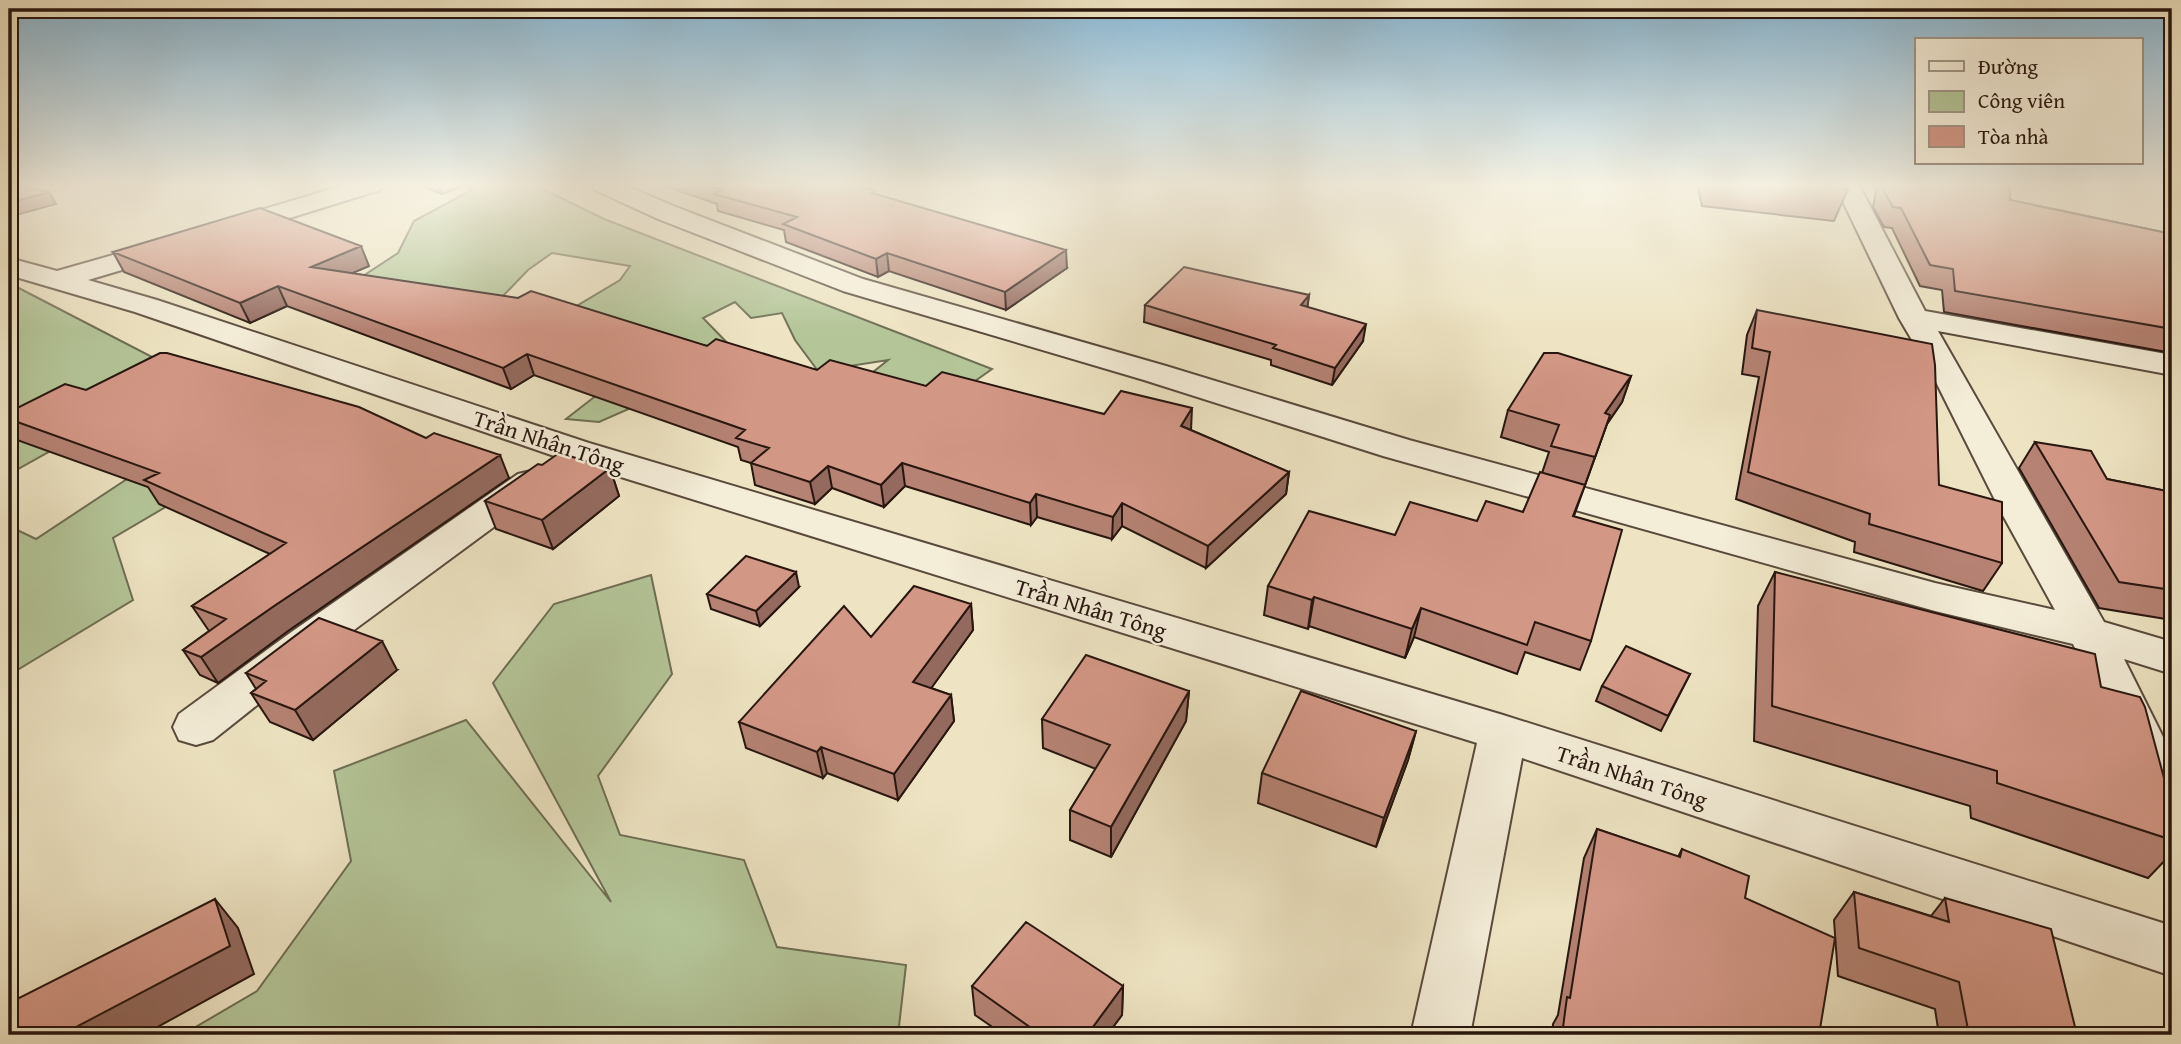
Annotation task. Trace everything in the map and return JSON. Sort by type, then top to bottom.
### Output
[{"type":"street","points":[[25,273],[209,234]]},
{"type":"street","points":[[721,234],[840,280],[1155,373],[1395,448],[1935,597],[2089,633],[2172,658]]},
{"type":"street","points":[[1872,234],[1914,318],[1948,374],[2019,510],[2089,633],[2172,803]]},
{"type":"street","name":"Trần Nhân Tông","points":[[25,273],[146,306],[576,451],[1503,733],[2172,951]]},
{"type":"street","points":[[1914,318],[2172,366]]},
{"type":"street","points":[[196,727],[304,644],[576,451]]},
{"type":"street","points":[[1440,1035],[1503,733]]},
{"type":"green space","points":[[408,234],[642,234],[992,369],[913,425],[848,392],[888,360],[818,371],[795,340],[782,313],[751,318],[735,302],[703,318],[743,359],[599,422],[566,419],[602,391],[570,310],[620,280],[630,266],[552,253],[528,270],[500,299],[368,303],[366,274],[398,253]]},
{"type":"green space","points":[[9,283],[187,375],[9,474]]},
{"type":"green space","points":[[215,421],[276,442],[113,538],[133,600],[9,675],[9,526],[36,539]]},
{"type":"green space","points":[[651,575],[672,674],[598,776],[620,835],[744,860],[777,947],[906,965],[898,1035],[182,1035],[257,991],[351,861],[334,771],[466,720],[611,902],[493,683],[554,604]]},
{"type":"building","points":[[174,234],[328,234],[361,246],[311,267],[518,298],[531,291],[707,346],[716,339],[817,370],[830,360],[926,386],[942,372],[1104,414],[1121,391],[1192,408],[1181,426],[1289,472],[1208,546],[1122,503],[1113,517],[1036,494],[1030,503],[902,463],[881,485],[828,466],[810,482],[751,463],[769,448],[736,438],[745,430],[527,354],[503,368],[278,286],[240,303],[113,252]]},
{"type":"building","points":[[809,234],[1011,234],[1066,250],[1005,292],[887,253],[876,259]]},
{"type":"building","points":[[1914,234],[2172,234],[2172,329],[1955,291],[1953,269],[1930,265]]},
{"type":"building","points":[[1184,267],[1309,295],[1301,305],[1366,324],[1335,368],[1273,348],[1276,345],[1145,305]]},
{"type":"building","points":[[1757,310],[1932,344],[1939,485],[2002,502],[2002,563],[1869,524],[1870,514],[1748,472],[1770,352],[1752,348]]},
{"type":"building","points":[[160,353],[359,407],[426,438],[434,433],[500,455],[201,657],[183,650],[226,619],[192,606],[286,543],[144,480],[159,473],[9,419],[9,412],[65,384],[86,390]]},
{"type":"building","points":[[1544,353],[1558,353],[1631,376],[1605,413],[1610,415],[1595,457],[1551,446],[1559,425],[1508,410]]},
{"type":"building","points":[[2035,442],[2091,451],[2107,479],[2172,492],[2172,590],[2119,582]]},
{"type":"building","points":[[559,453],[610,468],[542,520],[485,501],[538,464],[542,465]]},
{"type":"building","points":[[1540,472],[1585,485],[1573,516],[1622,530],[1591,641],[1535,622],[1527,645],[1421,608],[1412,629],[1314,597],[1312,600],[1268,586],[1309,511],[1395,535],[1410,502],[1477,521],[1486,501],[1523,512]]},
{"type":"building","points":[[746,556],[796,572],[756,611],[707,594]]},
{"type":"building","points":[[1775,572],[2095,654],[2101,687],[2140,697],[2145,707],[2172,808],[2172,840],[1997,783],[1997,771],[1772,706]]},
{"type":"building","points":[[914,586],[971,604],[913,682],[951,695],[894,774],[821,747],[817,752],[739,722],[844,606],[871,637]]},
{"type":"building","points":[[319,618],[382,641],[295,710],[251,693],[266,681],[246,673]]},
{"type":"building","points":[[1626,646],[1690,674],[1668,716],[1602,686]]},
{"type":"building","points":[[1086,655],[1189,691],[1111,827],[1070,810],[1110,745],[1042,719]]},
{"type":"building","points":[[1301,691],[1416,731],[1384,818],[1262,773]]},
{"type":"building","points":[[1597,829],[1680,857],[1682,849],[1749,876],[1745,898],[1835,938],[1819,1035],[1562,1035]]},
{"type":"building","points":[[1854,892],[1949,922],[1945,898],[2051,929],[2077,1035],[1969,1035],[1959,982],[1859,948]]},
{"type":"building","points":[[215,899],[230,946],[61,1035],[9,1035],[9,1003]]},
{"type":"building","points":[[1026,922],[1123,986],[1087,1035],[1041,1035],[972,986]]}]
